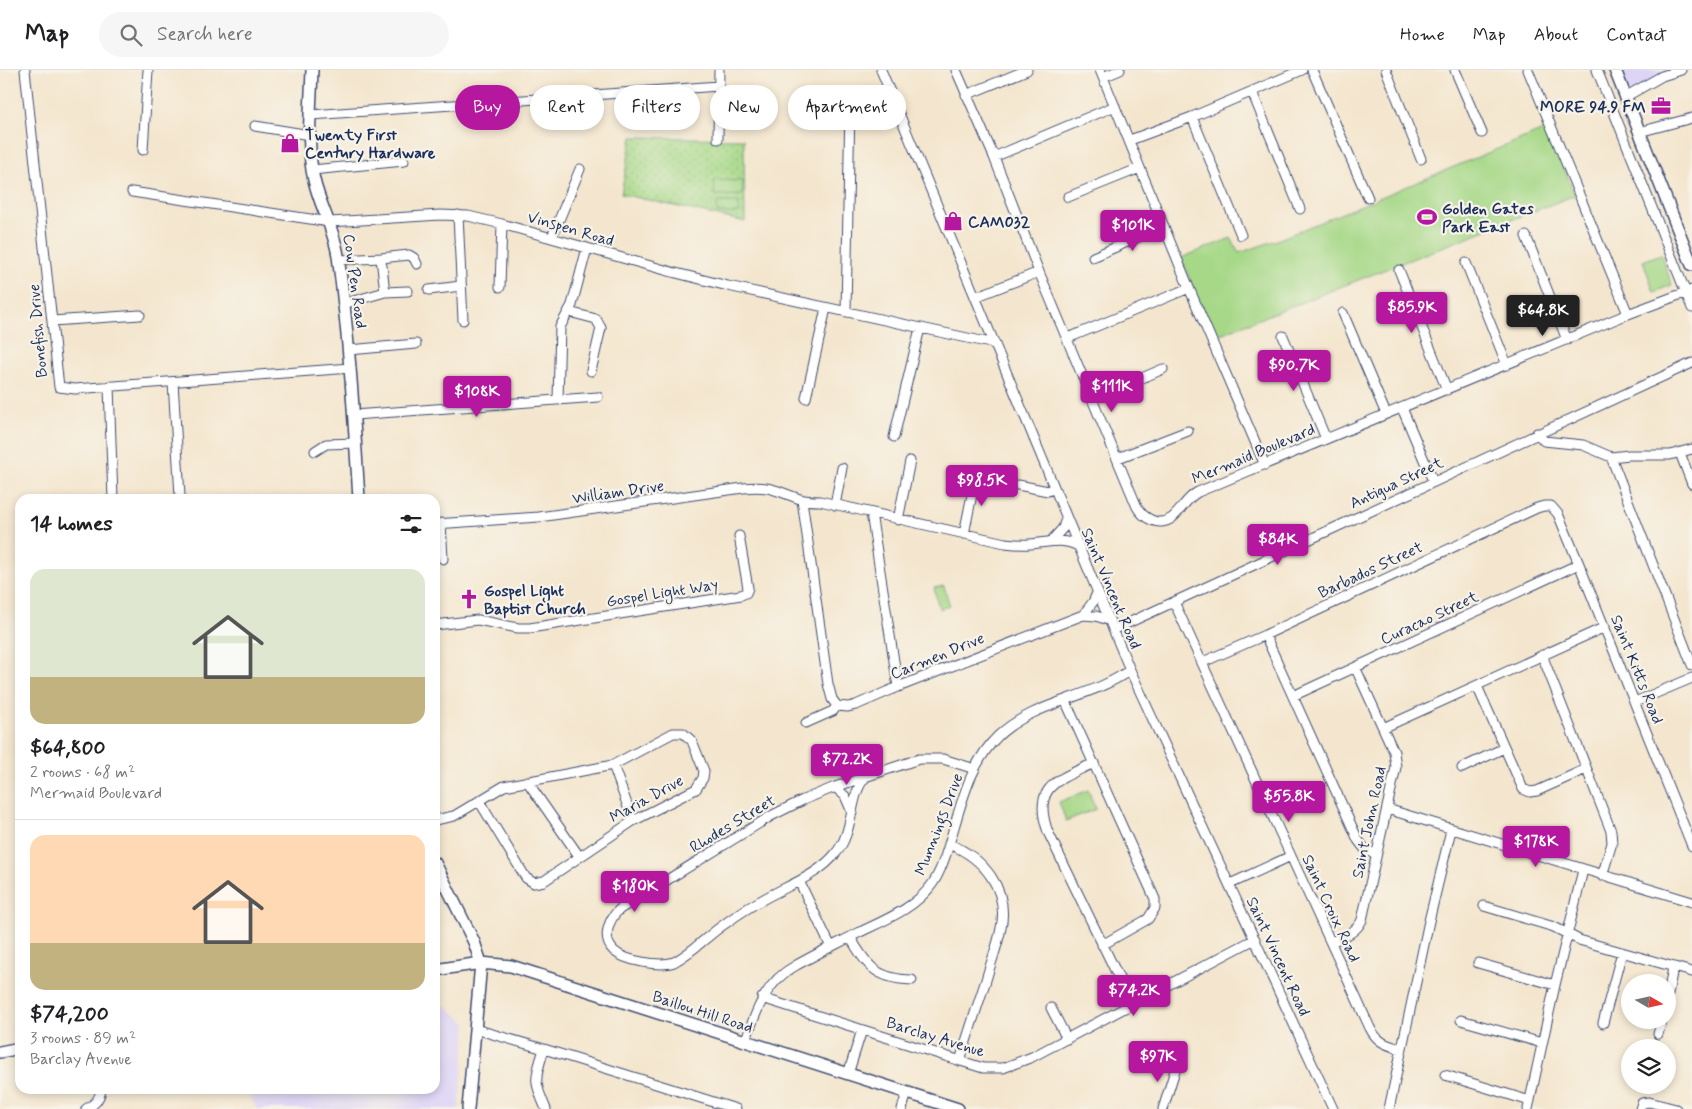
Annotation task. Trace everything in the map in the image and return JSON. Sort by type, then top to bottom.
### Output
[{"type":"main road","name":"Cow Pen Road","points":[[312,70],[310,135],[312,170],[316,190],[335,237],[339,260],[349,350],[359,494]]},
{"type":"main road","points":[[1615,70],[1692,265]]},
{"type":"main road","points":[[440,873],[474,942],[480,963],[468,1109]]},
{"type":"main road","name":"Baillou Hill Road","points":[[440,969],[480,963],[499,964],[516,968],[958,1109]]},
{"type":"main road","points":[[0,1052],[15,1049]]},
{"type":"street","name":"Bonefish Drive","points":[[25,70],[59,387],[69,389],[350,368]]},
{"type":"street","points":[[143,150],[148,70]]},
{"type":"street","points":[[719,70],[719,85]]},
{"type":"street","name":"Saint Vincent Road","points":[[881,70],[887,85]]},
{"type":"street","name":"Mermaid Boulevard","points":[[956,70],[994,157],[1039,272],[1139,510],[1147,518],[1157,521],[1167,520],[1173,517],[1186,501],[1198,492],[1628,314],[1689,291]]},
{"type":"street","points":[[966,94],[1027,70]]},
{"type":"street","points":[[1120,70],[1101,74],[1264,465]]},
{"type":"street","points":[[1130,140],[1192,117],[1302,70]]},
{"type":"street","points":[[1312,70],[1368,198]]},
{"type":"street","points":[[1386,70],[1421,159]]},
{"type":"street","points":[[1455,70],[1482,134]]},
{"type":"street","points":[[1528,70],[1628,314]]},
{"type":"street","points":[[1597,70],[1689,291],[1692,308]]},
{"type":"street","points":[[1625,97],[1662,76],[1681,70]]},
{"type":"street","points":[[311,115],[710,87]]},
{"type":"street","points":[[1252,92],[1300,209]]},
{"type":"street","points":[[994,157],[1115,106]]},
{"type":"street","points":[[1192,117],[1241,236]]},
{"type":"street","points":[[1640,132],[1692,118]]},
{"type":"street","points":[[255,126],[310,135]]},
{"type":"street","points":[[718,130],[718,139]]},
{"type":"street","points":[[846,312],[850,130]]},
{"type":"street","name":"Saint Vincent Road","points":[[906,130],[1108,620],[1333,1109]]},
{"type":"street","points":[[312,170],[404,161]]},
{"type":"street","points":[[1068,197],[1140,168]]},
{"type":"street","points":[[552,237],[580,169]]},
{"type":"street","name":"Vinspen Road","points":[[132,192],[330,222],[458,215],[552,237],[681,274],[826,308],[995,344]]},
{"type":"street","points":[[458,215],[463,320]]},
{"type":"street","points":[[500,286],[502,224]]},
{"type":"street","points":[[1093,257],[1164,226]]},
{"type":"street","points":[[1526,236],[1567,340]]},
{"type":"street","points":[[558,400],[560,328],[572,305],[588,248]]},
{"type":"street","points":[[339,260],[409,255],[414,258],[417,264]]},
{"type":"street","points":[[381,258],[385,292]]},
{"type":"street","points":[[1466,263],[1507,365]]},
{"type":"street","points":[[1399,270],[1447,390]]},
{"type":"street","points":[[975,297],[1039,272]]},
{"type":"street","points":[[429,290],[461,286]]},
{"type":"street","points":[[1068,338],[1189,288]]},
{"type":"street","points":[[343,304],[385,292],[408,291]]},
{"type":"street","points":[[806,398],[826,308]]},
{"type":"street","points":[[569,312],[596,319],[601,328],[591,371]]},
{"type":"street","points":[[1343,313],[1386,414]]},
{"type":"street","points":[[52,321],[140,315]]},
{"type":"street","points":[[894,438],[920,328]]},
{"type":"street","points":[[1283,336],[1326,439]]},
{"type":"street","points":[[349,350],[416,344]]},
{"type":"street","name":"Antigua Street","points":[[1113,630],[1692,362]]},
{"type":"street","points":[[1093,399],[1163,370]]},
{"type":"street","points":[[173,382],[180,494]]},
{"type":"street","points":[[109,386],[113,494]]},
{"type":"street","points":[[354,415],[598,396]]},
{"type":"street","points":[[1402,408],[1433,481]]},
{"type":"street","points":[[1118,458],[1188,431]]},
{"type":"street","points":[[1537,433],[1544,441],[1579,444],[1611,457],[1629,455],[1664,456],[1692,449]]},
{"type":"street","points":[[315,452],[320,446],[326,444],[356,443]]},
{"type":"street","points":[[1680,453],[1692,484]]},
{"type":"street","points":[[1611,457],[1692,665]]},
{"type":"street","points":[[898,520],[910,462]]},
{"type":"street","points":[[835,505],[842,468]]},
{"type":"street","points":[[964,534],[976,475]]},
{"type":"street","points":[[1018,485],[1048,491],[1054,488]]},
{"type":"street","name":"William Drive","points":[[440,524],[539,518],[755,487],[776,489],[802,500],[835,505],[1016,544],[1064,541],[1078,546]]},
{"type":"street","points":[[802,500],[828,684],[832,699],[837,706]]},
{"type":"street","name":"Saint Kitts Road","points":[[1551,506],[1557,512],[1579,564],[1692,846]]},
{"type":"street","name":"Barbados Street","points":[[1203,662],[1537,508],[1551,506]]},
{"type":"street","points":[[871,513],[898,687]]},
{"type":"street","points":[[1051,541],[1063,528],[1066,518]]},
{"type":"street","name":"Gospel Light Way","points":[[440,624],[478,620],[518,628],[530,628],[741,595],[746,593],[748,588],[739,536]]},
{"type":"street","points":[[440,538],[443,559]]},
{"type":"street","name":"Curacao Street","points":[[1293,696],[1356,669],[1579,564]]},
{"type":"street","points":[[1083,615],[1094,602],[1097,593]]},
{"type":"street","name":"Saint Croix Road","points":[[1174,602],[1373,1033],[1383,1044],[1401,1049]]},
{"type":"street","points":[[1083,615],[1096,616],[1108,620]]},
{"type":"street","name":"Carmen Drive","points":[[806,723],[834,711],[837,706],[848,707],[856,705],[1083,615]]},
{"type":"street","points":[[1383,728],[1605,627]]},
{"type":"street","points":[[1265,635],[1358,840],[1365,849],[1376,855]]},
{"type":"street","points":[[1542,655],[1612,836],[1612,843],[1602,876]]},
{"type":"street","name":"Saint John Road","points":[[1331,942],[1353,932],[1361,924],[1396,763],[1394,752],[1356,669]]},
{"type":"street","name":"Munnings Drive","points":[[745,1042],[762,998],[770,985],[787,970],[899,912],[922,896],[933,883],[938,875],[975,769],[982,754],[991,744],[1008,728],[1035,712],[1104,686],[1130,670]]},
{"type":"street","points":[[1634,702],[1692,678]]},
{"type":"street","points":[[1476,686],[1521,786],[1528,792],[1537,791],[1586,770]]},
{"type":"street","points":[[1065,700],[1152,892],[1155,903],[1153,913],[1148,920],[1102,945]]},
{"type":"street","name":"Maria Drive","points":[[440,819],[454,816],[479,801],[504,786],[613,765],[673,733],[684,733],[692,741],[704,771],[703,778],[696,788],[633,821],[578,856],[544,881],[534,883],[526,878],[479,801]]},
{"type":"street","points":[[1462,768],[1504,748]]},
{"type":"street","name":"Rhodes Street","points":[[867,776],[859,787],[847,833],[836,854],[827,863],[724,923],[679,960],[669,964],[655,964],[626,957],[614,950],[609,944],[607,935],[609,924],[614,915],[624,906],[771,816],[803,800],[835,787],[911,760],[927,758],[952,761],[975,769]]},
{"type":"street","points":[[1094,764],[1051,786],[1045,794],[1042,808],[1048,832],[1132,1005]]},
{"type":"street","points":[[613,765],[633,821]]},
{"type":"street","points":[[527,782],[578,856]]},
{"type":"street","points":[[835,787],[845,796],[852,812]]},
{"type":"street","points":[[1387,809],[1692,902]]},
{"type":"street","points":[[1389,1109],[1451,830]]},
{"type":"street","points":[[949,844],[962,849],[978,860],[988,871],[1000,896],[1003,915],[998,942],[960,1060]]},
{"type":"street","points":[[1230,884],[1291,856]]},
{"type":"street","points":[[1445,1075],[1529,1105],[1555,985],[1583,870]]},
{"type":"street","points":[[799,881],[831,946]]},
{"type":"street","points":[[1484,906],[1554,927],[1579,940],[1692,972]]},
{"type":"street","points":[[850,937],[863,959],[878,973],[893,978],[912,980]]},
{"type":"street","name":"Barclay Avenue","points":[[762,998],[983,1068],[1003,1068],[1024,1061],[1255,939]]},
{"type":"street","points":[[1603,1023],[1622,952]]},
{"type":"street","points":[[1478,963],[1555,985]]},
{"type":"street","points":[[1672,974],[1673,968]]},
{"type":"street","points":[[1051,1008],[1066,1039]]},
{"type":"street","points":[[1461,1020],[1542,1044]]},
{"type":"street","points":[[1658,1034],[1659,1029]]},
{"type":"street","points":[[475,1030],[544,1049],[736,1109]]},
{"type":"street","points":[[848,1074],[862,1030]]},
{"type":"street","points":[[544,1049],[535,1077],[536,1085],[546,1109]]},
{"type":"street","points":[[1163,1109],[1177,1064]]},
{"type":"street","points":[[902,1109],[907,1093]]},
{"type":"street","points":[[86,1109],[96,1103],[100,1094]]},
{"type":"street","points":[[1640,1109],[1641,1105],[1645,1102],[1676,1109]]},
{"type":"shaded area","points":[[1619,70],[1673,70],[1628,94]]},
{"type":"shaded area","points":[[440,1002],[467,1023],[459,1109],[257,1109],[248,1094],[440,1094]]},
{"type":"green space","name":"Golden Gates Park East","points":[[1548,128],[1575,195],[1213,337],[1181,258],[1231,238],[1239,253],[1277,240]]},
{"type":"green space","points":[[632,137],[744,139],[745,222],[621,194]]},
{"type":"green space","points":[[715,180],[743,181],[742,195],[714,195]]},
{"type":"green space","points":[[717,202],[739,202],[739,213],[717,213]]},
{"type":"green space","points":[[1661,254],[1672,285],[1654,292],[1643,261]]},
{"type":"green space","points":[[944,586],[950,606],[939,609],[934,588]]},
{"type":"green space","points":[[1088,790],[1096,809],[1066,821],[1059,802]]},
{"type":"place","name":"MORE 94.9 FM","points":[[1661,106]]},
{"type":"place","name":"Twenty First Century Hardware","points":[[290,143]]},
{"type":"place","name":"Golden Gates Park East","points":[[1427,217]]},
{"type":"place","name":"CAM032","points":[[953,221]]},
{"type":"place","name":"Gospel Light Baptist Church","points":[[469,599]]}]
